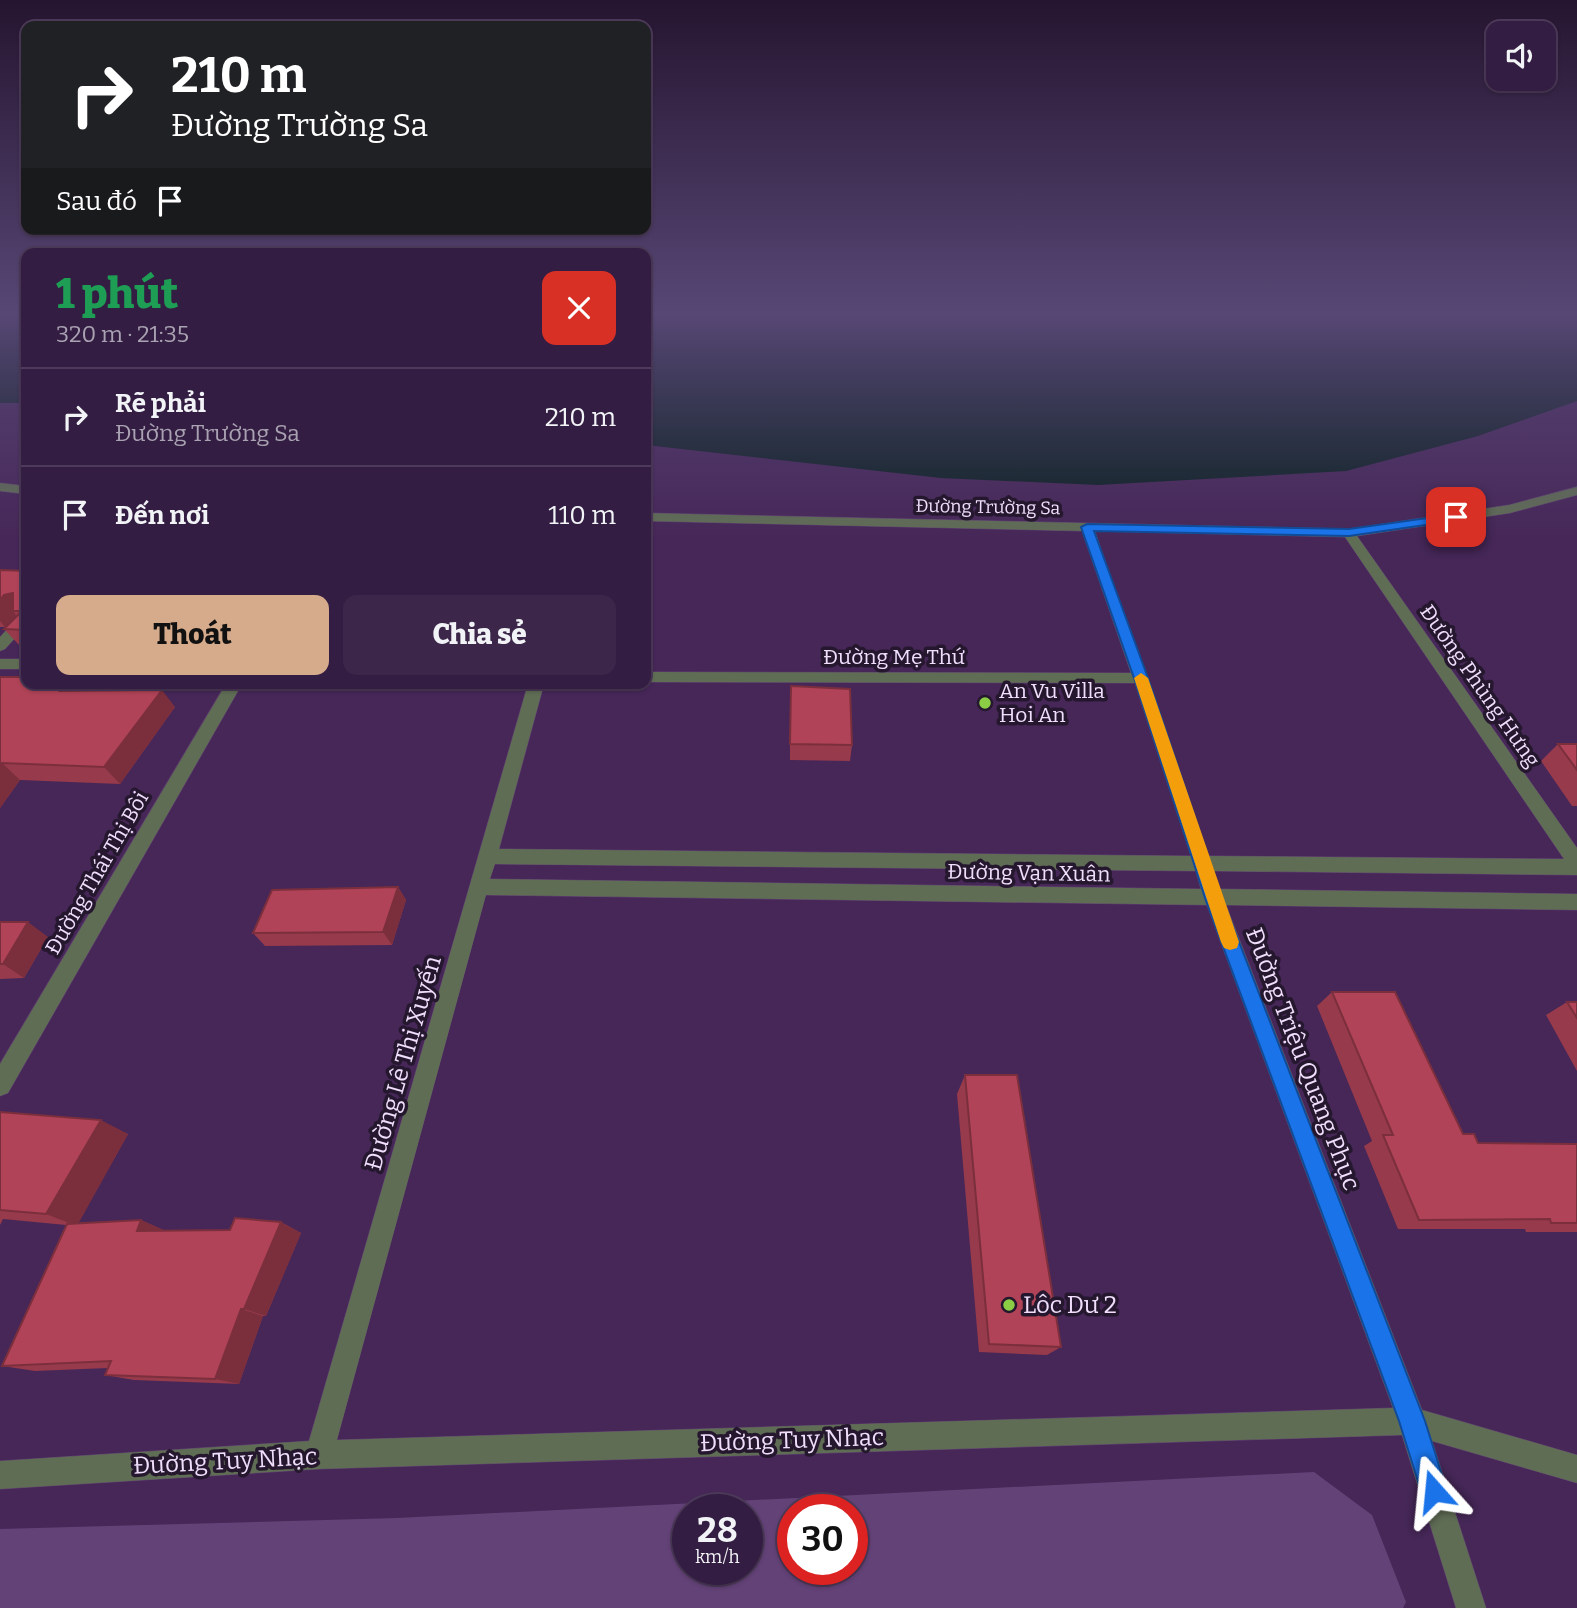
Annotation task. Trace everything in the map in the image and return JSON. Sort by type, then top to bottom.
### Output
[{"type":"street","points":[[0,487],[21,489]]},
{"type":"street","name":"Đường Trường Sa","points":[[651,517],[1349,533],[1510,509],[1577,491]]},
{"type":"street","name":"Đường Triệu Quang Phục","points":[[1087,527],[1141,678],[1214,898],[1412,1421],[1471,1608]]},
{"type":"street","name":"Đường Phùng Hưng","points":[[1349,533],[1577,865]]},
{"type":"street","points":[[0,646],[21,623]]},
{"type":"street","points":[[0,664],[21,664]]},
{"type":"street","name":"Đường Mẹ Thứ","points":[[651,677],[1141,678]]},
{"type":"street","name":"Đường Thái Thị Bôi","points":[[0,1085],[231,689]]},
{"type":"street","name":"Đường Lê Thị Xuyến","points":[[319,1455],[535,689]]},
{"type":"street","name":"Đường Vạn Xuân","points":[[489,856],[1577,865]]},
{"type":"street","name":"Đường Vạn Xuân","points":[[481,887],[1577,902]]},
{"type":"street","name":"Đường Tuy Nhạc","points":[[0,1475],[319,1455],[1412,1421],[1577,1469]]},
{"type":"shaded area","points":[[0,389],[21,389],[21,403],[0,403]]},
{"type":"shaded area","points":[[651,389],[1577,389],[1577,401],[1478,436],[1346,471],[1098,485],[941,478],[651,446]]},
{"type":"shaded area","points":[[1314,1472],[1372,1515],[1406,1602],[1403,1608],[0,1608],[0,1529],[397,1518],[672,1504],[672,1585],[763,1585],[763,1500],[777,1499],[777,1585],[868,1585],[868,1494]]},
{"type":"building","points":[[0,570],[21,571],[21,611],[13,611],[13,593],[4,595],[0,600]]},
{"type":"building","points":[[21,612],[21,630],[4,629]]},
{"type":"building","points":[[0,677],[21,677],[21,689],[162,690],[104,767],[2,763],[0,766]]},
{"type":"building","points":[[791,686],[850,689],[852,745],[790,744]]},
{"type":"building","points":[[1558,744],[1577,744],[1577,770]]},
{"type":"building","points":[[398,887],[383,932],[253,933],[272,890]]},
{"type":"building","points":[[0,922],[28,922],[3,964],[0,964]]},
{"type":"building","points":[[1332,992],[1395,992],[1463,1134],[1474,1134],[1478,1143],[1577,1144],[1577,1223],[1551,1223],[1550,1219],[1419,1220],[1383,1135],[1393,1135]]},
{"type":"building","points":[[1567,1002],[1577,1002],[1577,1018]]},
{"type":"building","points":[[965,1075],[1017,1075],[1061,1347],[989,1344]]},
{"type":"building","points":[[0,1112],[101,1120],[46,1214],[0,1210]]},
{"type":"building","points":[[235,1218],[281,1222],[244,1309],[241,1309],[215,1379],[105,1375],[111,1361],[2,1366],[67,1224],[141,1220],[137,1231],[230,1230]]},
{"type":"slow traffic","points":[[1141,678],[1230,942]]},
{"type":"place","name":"An Vu Villa Hoi An","points":[[985,703]]},
{"type":"place","name":"Lôc Dư 2","points":[[1009,1305]]},
{"type":"route","points":[[1434,1491],[1412,1421],[1214,898],[1141,678],[1087,527],[1349,533],[1456,517]]}]
